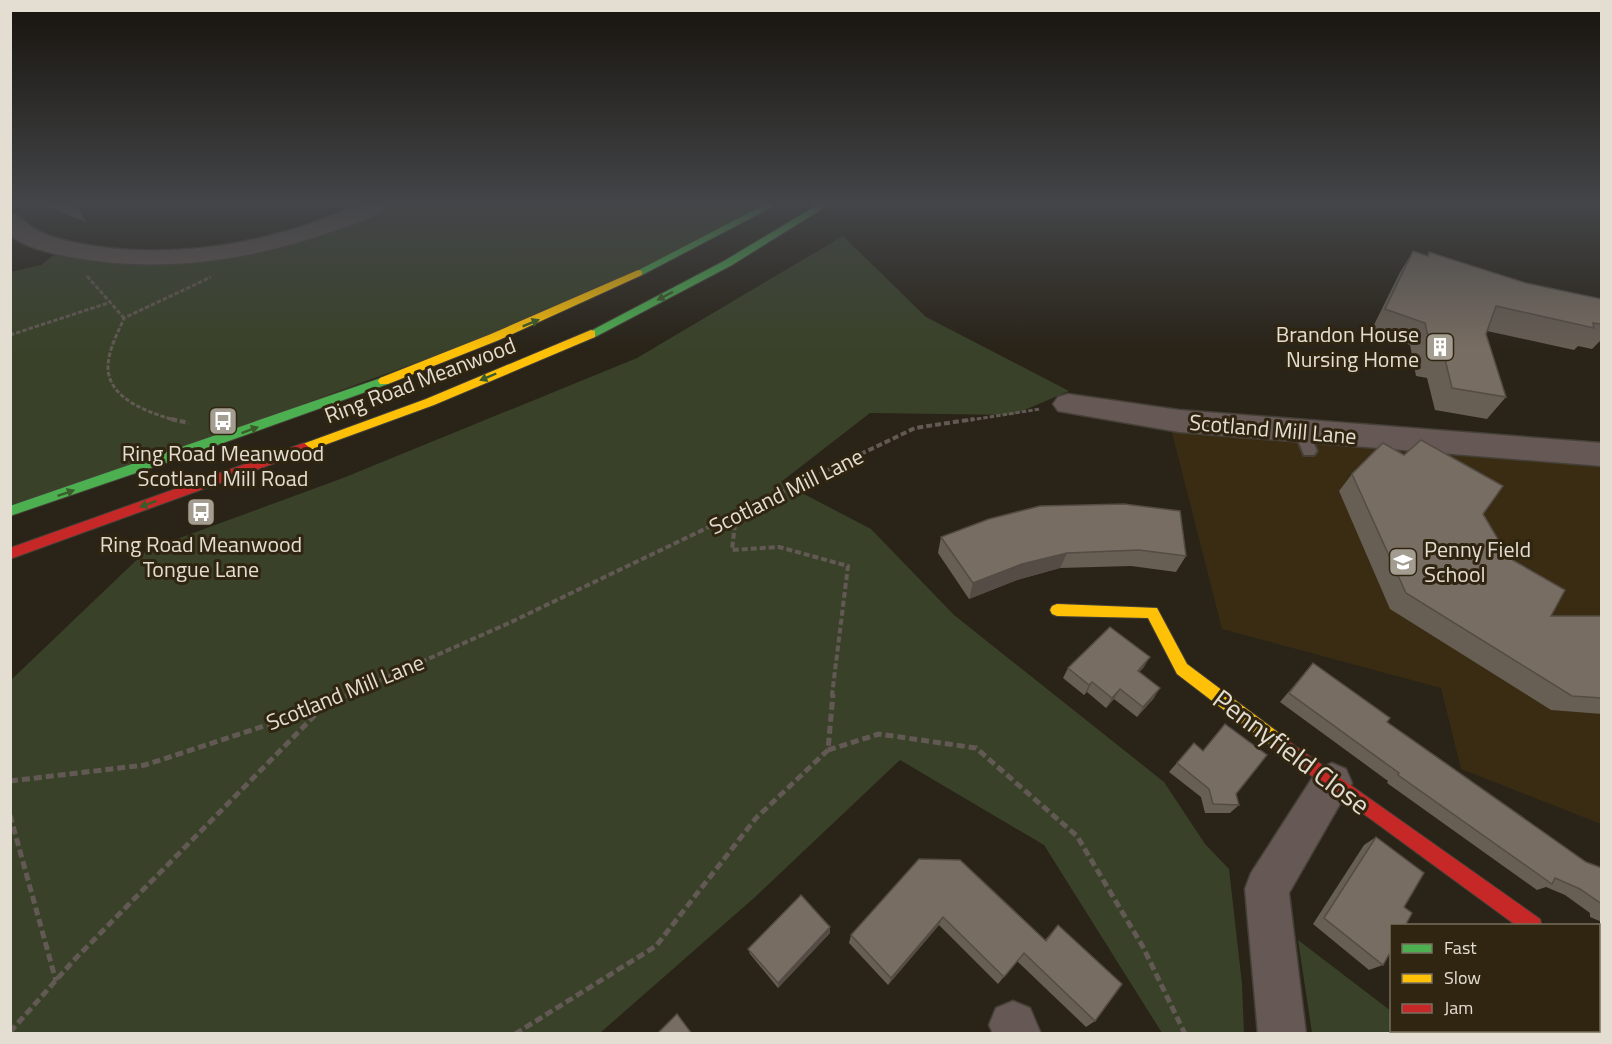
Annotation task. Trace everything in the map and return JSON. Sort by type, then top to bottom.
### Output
[{"type":"main road","name":"Ring Road Meanwood","points":[[10,511],[246,431],[427,365],[566,308],[676,253]]},
{"type":"main road","name":"Ring Road Meanwood","points":[[10,554],[430,402],[593,333],[745,253]]},
{"type":"main road","name":"Pennyfield Close","points":[[1057,610],[1152,612],[1182,669],[1332,783],[1530,924]]},
{"type":"street","points":[[105,253],[144,257],[213,253]]},
{"type":"street","name":"Scotland Mill Lane","points":[[1068,404],[1306,441],[1602,455]]},
{"type":"street","points":[[1282,1034],[1266,889],[1332,783]]},
{"type":"path","points":[[67,253],[124,318]]},
{"type":"path","points":[[193,423],[138,408],[115,389],[108,369],[116,337],[124,318],[220,274]]},
{"type":"path","points":[[10,335],[111,302]]},
{"type":"path","name":"Scotland Mill Lane","points":[[10,781],[145,765],[326,704],[509,623],[915,428],[1068,404]]},
{"type":"path","points":[[736,515],[732,550],[779,547],[848,566],[836,652],[828,750]]},
{"type":"path","points":[[10,1032],[56,981],[326,704]]},
{"type":"path","points":[[514,1034],[656,946],[756,818],[828,750],[879,734],[976,748],[1077,836],[1143,947],[1185,1034]]},
{"type":"path","points":[[10,815],[56,981]]},
{"type":"shaded area","name":"Penny Field School","points":[[1170,425],[1601,462],[1601,824],[1461,769],[1441,688],[1222,629]]},
{"type":"green space","points":[[57,253],[202,255],[211,253],[676,253],[566,308],[11,511],[10,272],[41,265]]},
{"type":"green space","points":[[815,253],[860,253],[926,317],[1069,391],[1013,415],[870,413],[781,482],[871,529],[954,615],[1164,782],[1205,844],[1229,869],[1242,984],[1244,1033],[1162,1033],[1044,845],[900,760],[754,898],[600,1033],[11,1033],[11,680],[147,550],[343,478],[637,358]]},
{"type":"green space","points":[[1298,940],[1390,1010],[1390,1032],[1421,1033],[1312,1033]]},
{"type":"building","points":[[1412,253],[1428,256],[1431,253],[1526,283],[1602,299],[1602,324],[1593,323],[1594,328],[1496,306],[1486,334],[1506,397],[1452,388],[1444,355],[1432,353],[1425,323],[1385,309]]},
{"type":"building","points":[[1421,440],[1503,486],[1483,514],[1509,558],[1565,590],[1551,616],[1602,616],[1602,698],[1572,696],[1406,593],[1352,474],[1383,443],[1404,455]]},
{"type":"building","points":[[1124,504],[1180,511],[1186,556],[1139,550],[1067,553],[1022,564],[973,583],[941,537],[989,519],[1040,506]]},
{"type":"building","points":[[1110,627],[1150,657],[1138,671],[1160,688],[1143,707],[1120,689],[1112,698],[1092,682],[1089,685],[1068,668]]},
{"type":"building","points":[[1313,663],[1390,718],[1387,722],[1586,862],[1602,868],[1602,904],[1580,889],[1555,878],[1552,884],[1398,775],[1399,773],[1289,693]]},
{"type":"building","points":[[1225,724],[1267,755],[1236,794],[1239,805],[1213,804],[1209,789],[1177,763],[1194,743],[1203,751]]},
{"type":"building","points":[[1376,837],[1424,873],[1404,907],[1412,913],[1406,924],[1390,924],[1390,953],[1383,965],[1324,918]]},
{"type":"building","points":[[919,859],[960,860],[1046,941],[1058,925],[1122,984],[1095,1021],[1024,953],[1004,977],[943,917],[891,978],[851,935]]},
{"type":"building","points":[[801,895],[830,927],[778,983],[748,949]]},
{"type":"building","points":[[677,1014],[692,1034],[657,1034]]},
{"type":"traffic: fast","points":[[638,273],[678,253]]},
{"type":"traffic: fast","points":[[591,334],[745,253]]},
{"type":"traffic: fast","points":[[10,511],[384,381]]},
{"type":"traffic: slow","points":[[384,381],[495,337],[638,273]]},
{"type":"traffic: slow","points":[[304,448],[430,402],[591,334]]},
{"type":"traffic: slow","points":[[1057,610],[1152,612],[1182,669],[1281,744]]},
{"type":"traffic: jam","points":[[10,554],[304,448]]},
{"type":"traffic: jam","points":[[1281,744],[1530,924]]},
{"type":"place","name":"Brandon House Nursing Home","points":[[1440,347]]},
{"type":"place","name":"Ring Road Meanwood Scotland Mill Road","points":[[223,421]]},
{"type":"place","name":"Ring Road Meanwood Tongue Lane","points":[[201,512]]},
{"type":"place","name":"Penny Field School","points":[[1403,562]]}]
